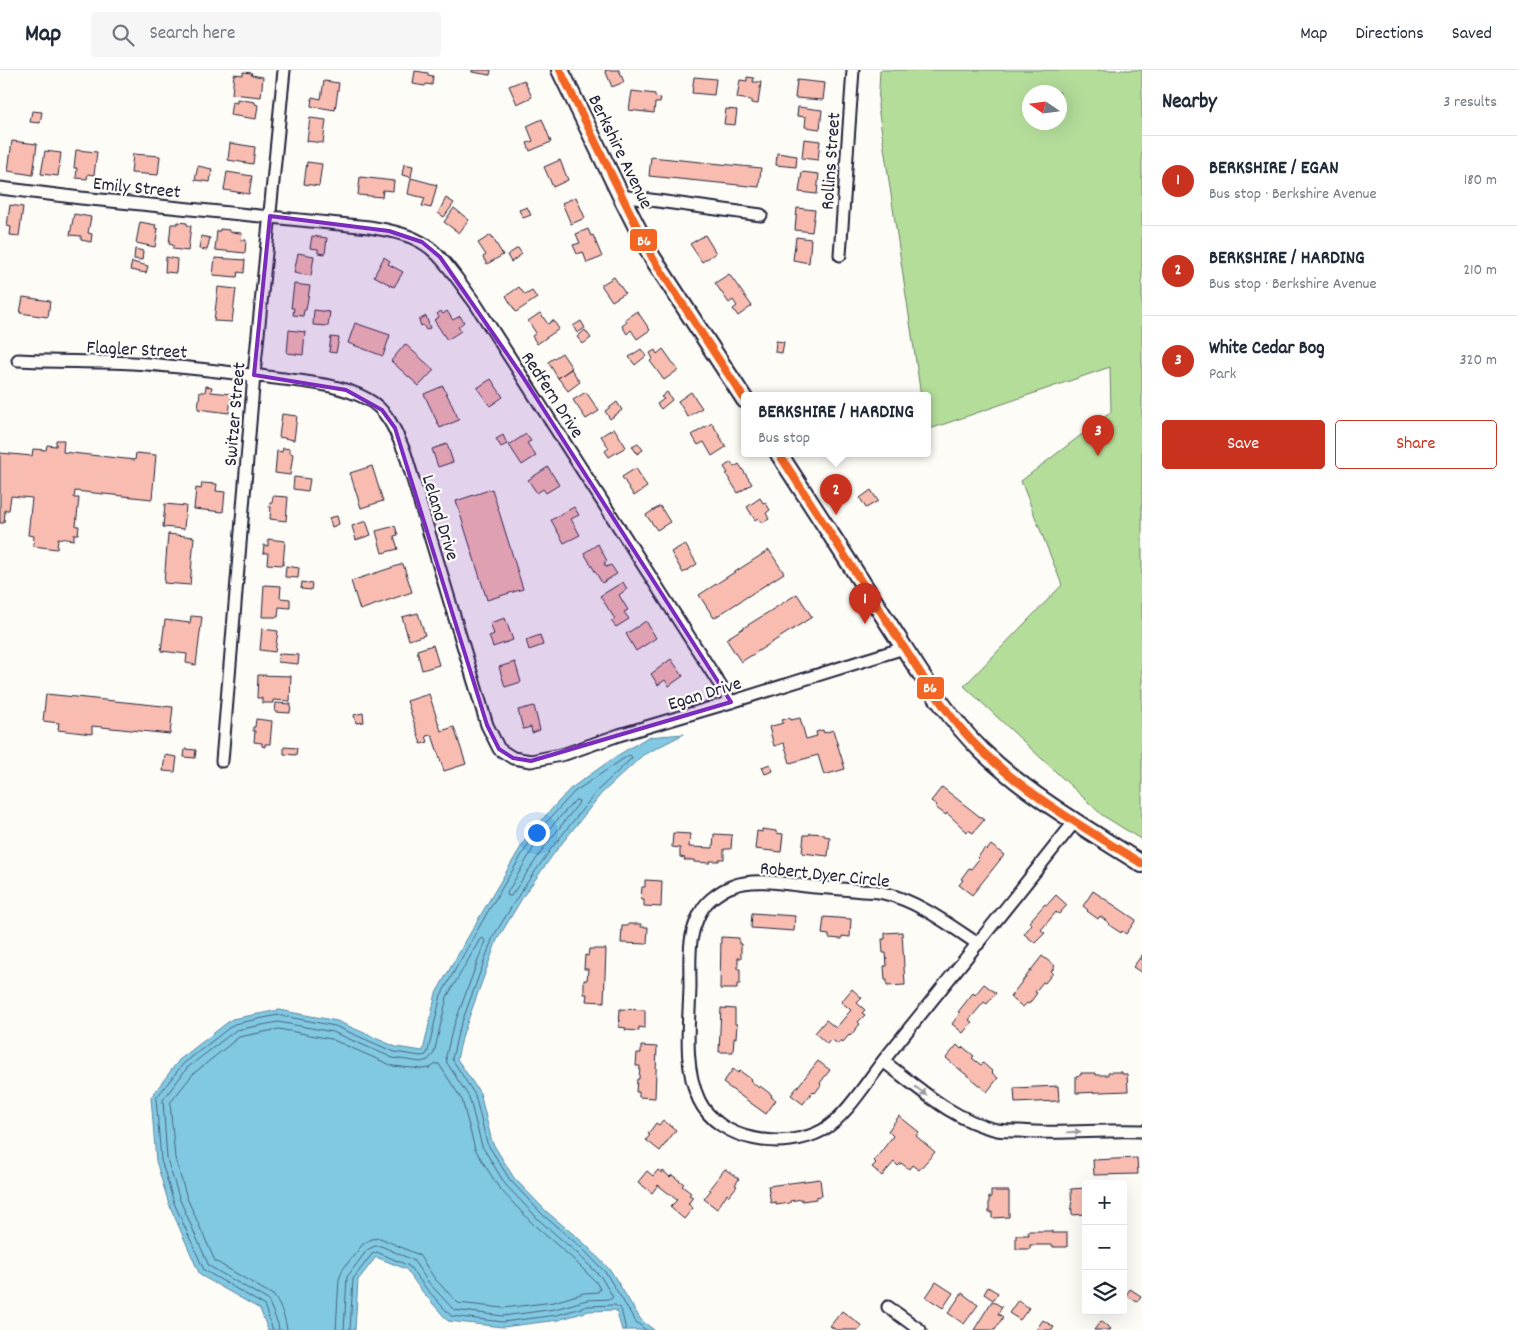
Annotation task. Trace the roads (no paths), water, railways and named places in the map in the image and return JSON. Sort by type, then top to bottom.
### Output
[{"type":"main road","name":"Berkshire Avenue","points":[[560,70],[620,196],[652,257],[741,394]]},
{"type":"main road","points":[[781,457],[904,648],[956,723],[1007,774],[1032,793],[1142,864]]},
{"type":"street","name":"Switzer Street","points":[[222,761],[254,375],[284,70]]},
{"type":"street","name":"Rollins Street","points":[[840,255],[853,70]]},
{"type":"street","name":"Emily Street","points":[[0,188],[81,198],[270,216]]},
{"type":"street","points":[[620,196],[760,215]]},
{"type":"street","name":"Redfern Drive","points":[[270,216],[389,231],[422,242],[440,257],[474,303],[521,374],[731,702]]},
{"type":"street","name":"Flagler Street","points":[[18,360],[131,363],[254,375]]},
{"type":"street","name":"Leland Drive","points":[[254,375],[319,384],[346,390],[368,399],[382,410],[395,428],[405,453],[487,725],[499,749],[513,758]]},
{"type":"street","name":"Egan Drive","points":[[513,758],[532,761],[565,754],[618,735],[904,648]]},
{"type":"street","name":"Robert Dyer Circle","points":[[978,944],[922,907],[882,892],[758,882],[733,886],[710,900],[701,912],[691,940],[688,1046],[694,1088],[702,1107],[727,1127],[752,1138],[775,1142],[787,1142],[806,1138],[827,1127],[843,1113],[883,1061],[978,944],[1075,821]]},
{"type":"street","points":[[883,1061],[940,1104],[966,1119],[997,1130],[1034,1133],[1108,1130],[1142,1131]]},
{"type":"street","points":[[888,1307],[920,1330]]},
{"type":"water","points":[[684,734],[643,755],[601,794],[524,895],[497,940],[463,1034],[457,1059],[480,1093],[492,1142],[514,1178],[547,1212],[585,1244],[611,1271],[641,1320],[654,1330],[622,1330],[616,1310],[589,1311],[558,1320],[503,1327],[448,1321],[421,1290],[406,1269],[376,1257],[358,1280],[355,1330],[268,1330],[260,1309],[200,1275],[169,1204],[156,1161],[151,1097],[179,1060],[232,1019],[279,1010],[337,1021],[396,1047],[423,1051],[436,993],[528,835],[570,789],[615,757],[648,737]]},
{"type":"place","name":"White Cedar Bog","points":[[1098,456]]},
{"type":"place","name":"BERKSHIRE / HARDING","points":[[836,515]]},
{"type":"place","name":"BERKSHIRE / EGAN","points":[[865,624]]}]
